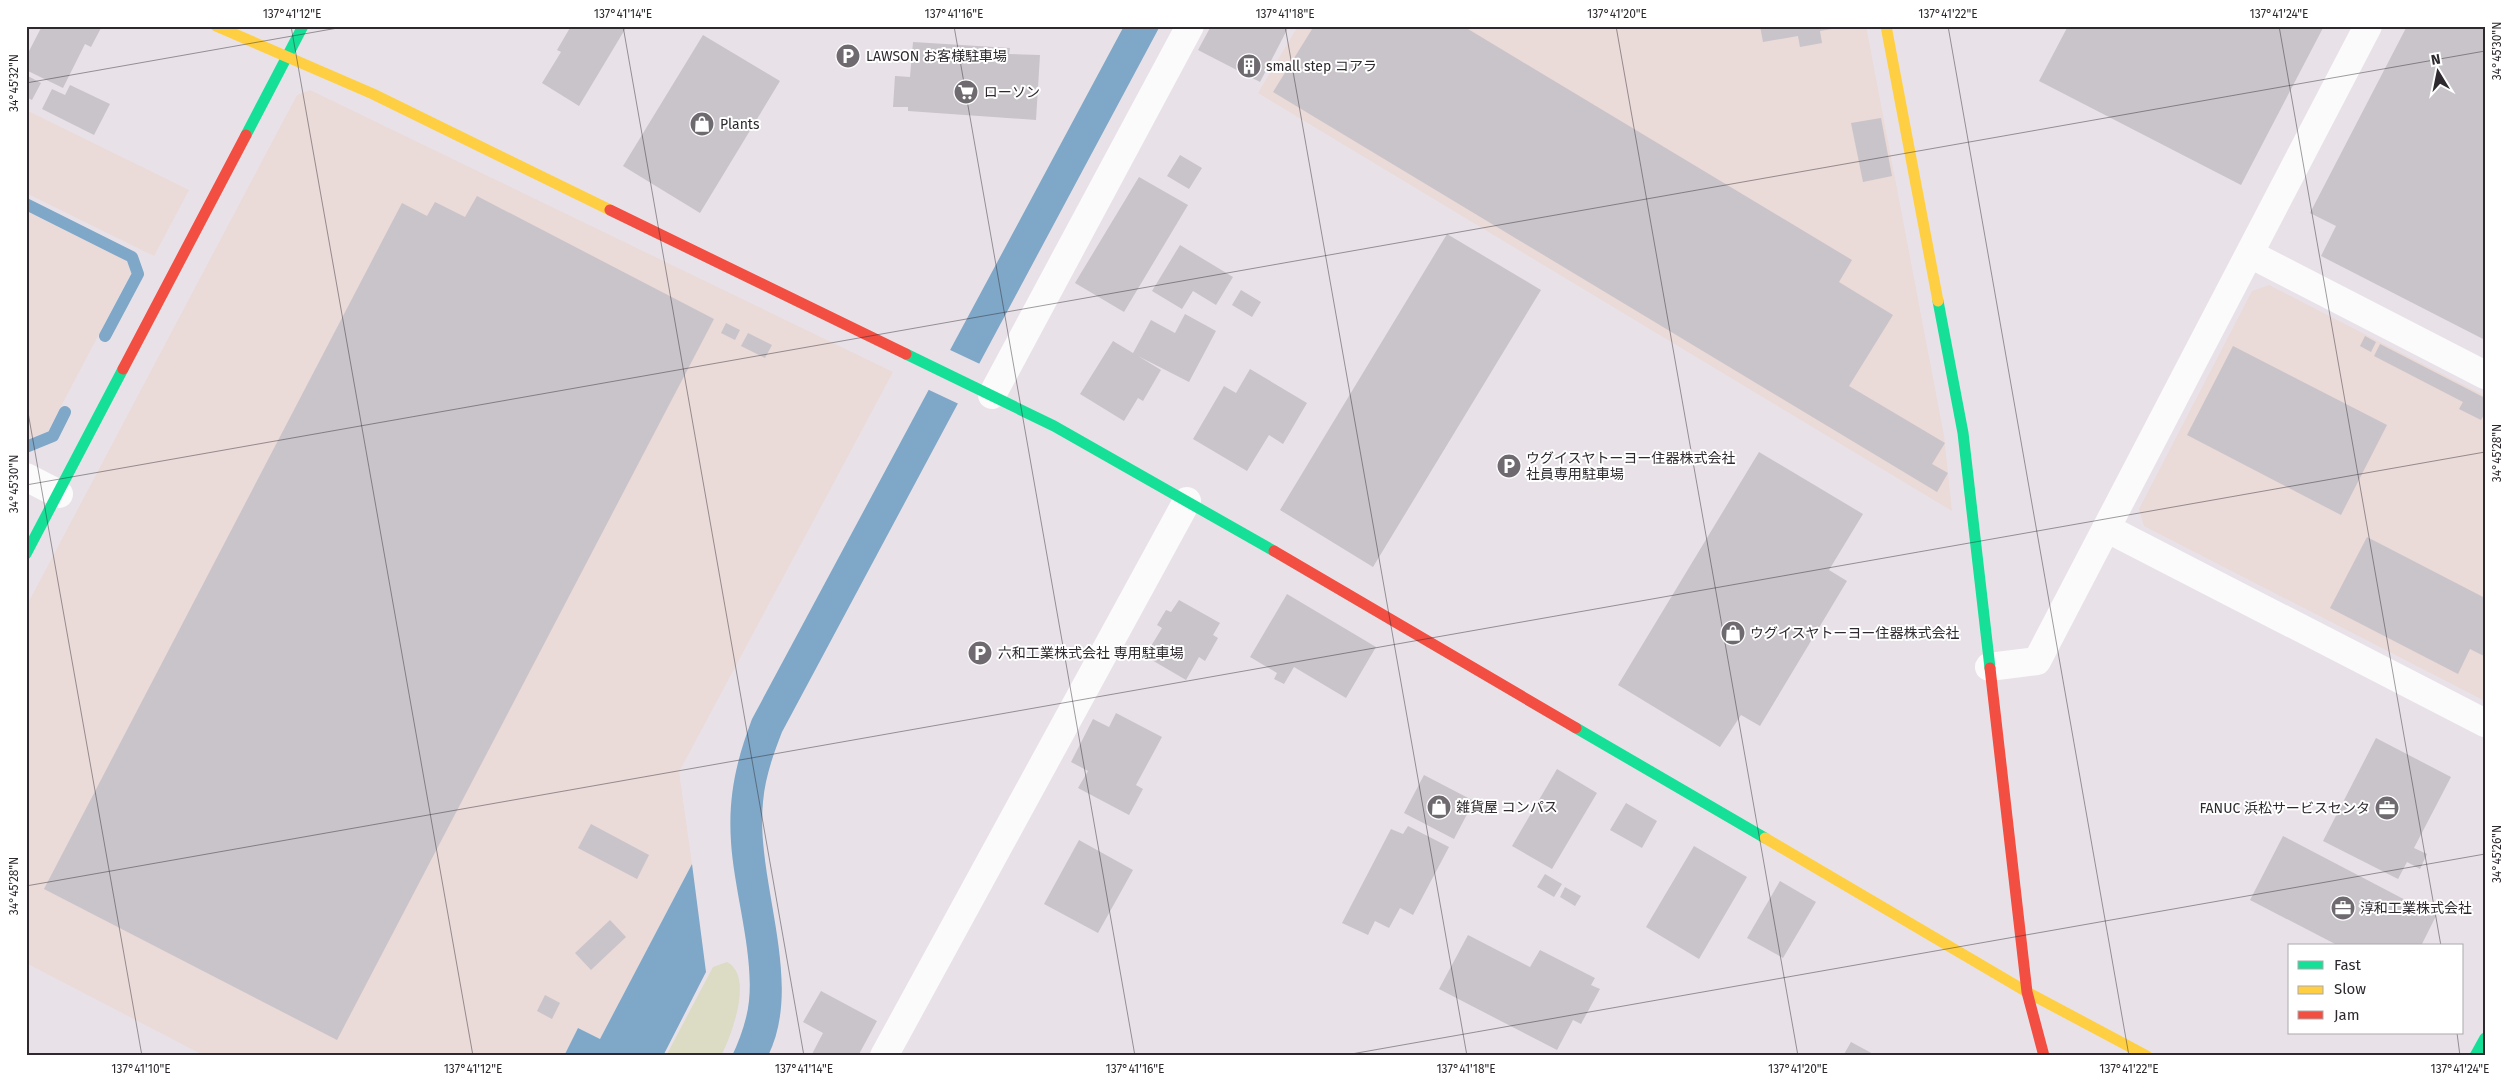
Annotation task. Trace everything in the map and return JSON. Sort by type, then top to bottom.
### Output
[{"type":"street","points":[[216,26],[373,94],[986,392],[1102,452],[2027,992],[2147,1056]]},
{"type":"street","points":[[26,554],[303,26]]},
{"type":"street","points":[[986,392],[1190,26]]},
{"type":"street","points":[[1886,26],[1962,433],[2027,992],[2044,1056]]},
{"type":"street","points":[[1989,667],[2037,661],[2368,26]]},
{"type":"street","points":[[2250,254],[2485,375]]},
{"type":"street","points":[[26,478],[59,494]]},
{"type":"street","points":[[884,1056],[1188,501]]},
{"type":"street","points":[[2106,528],[2485,723]]},
{"type":"street","points":[[2475,1056],[2485,1038]]},
{"type":"shaded area","points":[[1298,26],[1866,26],[1944,436],[1952,511],[1258,93]]},
{"type":"shaded area","points":[[310,90],[893,372],[679,772],[692,864],[600,1039],[578,1028],[564,1056],[205,1056],[26,963],[26,607],[297,95]]},
{"type":"shaded area","points":[[26,110],[189,190],[154,256],[26,193]]},
{"type":"shaded area","points":[[26,211],[127,261],[131,273],[48,431],[26,440]]},
{"type":"shaded area","points":[[2269,285],[2485,396],[2485,701],[2144,526],[2139,509],[2252,291]]},
{"type":"green space","points":[[727,962],[735,969],[739,980],[740,992],[735,1020],[721,1056],[666,1056],[713,967]]},
{"type":"water","points":[[1124,26],[1160,26],[782,732],[766,784],[763,802],[762,833],[781,964],[782,996],[778,1027],[768,1056],[732,1056],[747,1015],[750,982],[749,963],[733,861],[730,825],[734,779],[752,719]]},
{"type":"water","points":[[692,864],[706,972],[663,1056],[564,1056],[578,1028],[600,1039]]},
{"type":"pier","points":[[948,349],[982,365],[961,405],[927,389]]},
{"type":"building","points":[[42,26],[102,26],[91,47],[85,44],[63,88],[26,70],[26,57]]},
{"type":"building","points":[[571,26],[627,26],[579,106],[542,83],[561,52],[557,50]]},
{"type":"building","name":"small step コアラ","points":[[1211,26],[1289,26],[1260,82],[1198,50]]},
{"type":"building","points":[[1314,26],[1463,26],[1852,260],[1839,282],[1893,315],[1849,386],[1945,443],[1932,464],[1948,473],[1937,492],[1273,92]]},
{"type":"building","points":[[1760,26],[1843,27],[1820,31],[1822,43],[1800,47],[1798,36],[1763,42]]},
{"type":"building","points":[[2068,26],[2324,26],[2241,185],[2039,81]]},
{"type":"building","points":[[2407,26],[2485,26],[2485,340],[2321,256],[2336,226],[2310,213]]},
{"type":"building","name":"Plants","points":[[703,35],[780,81],[700,213],[623,166]]},
{"type":"building","name":"ローソン","points":[[913,42],[1010,48],[1009,54],[1040,55],[1036,120],[908,111],[908,107],[893,107],[895,76],[910,77]]},
{"type":"building","points":[[26,75],[41,83],[32,100],[26,97]]},
{"type":"building","points":[[70,85],[110,104],[94,135],[42,109],[52,89],[65,95]]},
{"type":"building","points":[[1881,118],[1892,176],[1863,182],[1851,123]]},
{"type":"building","points":[[1180,155],[1202,168],[1189,189],[1167,176]]},
{"type":"building","points":[[1139,177],[1188,205],[1124,312],[1075,283]]},
{"type":"building","points":[[477,196],[714,319],[337,1040],[44,889],[402,203],[427,216],[435,202],[465,217]]},
{"type":"building","points":[[1447,234],[1541,290],[1373,567],[1280,510]]},
{"type":"building","points":[[1180,245],[1233,277],[1216,305],[1193,291],[1182,309],[1152,291]]},
{"type":"building","points":[[1241,290],[1261,302],[1252,317],[1232,305]]},
{"type":"building","points":[[1185,314],[1216,331],[1189,382],[1138,356],[1161,370],[1143,401],[1138,398],[1124,421],[1080,394],[1113,341],[1133,353],[1151,320],[1175,333]]},
{"type":"building","points":[[726,323],[740,330],[735,340],[721,333]]},
{"type":"building","points":[[748,333],[772,345],[765,358],[741,346]]},
{"type":"building","points":[[2365,336],[2376,342],[2371,352],[2360,346]]},
{"type":"building","points":[[2380,344],[2485,398],[2485,413],[2481,420],[2459,409],[2463,402],[2374,356]]},
{"type":"building","points":[[2233,346],[2387,425],[2341,515],[2187,435]]},
{"type":"building","points":[[1250,369],[1307,403],[1283,444],[1269,435],[1247,471],[1193,439],[1224,386],[1236,393]]},
{"type":"building","name":"ウグイスヤトーヨー住器株式会社","points":[[1759,452],[1863,514],[1829,570],[1847,581],[1760,726],[1741,715],[1720,747],[1618,685]]},
{"type":"building","points":[[2367,537],[2485,598],[2484,656],[2470,649],[2458,674],[2330,608]]},
{"type":"building","points":[[1287,594],[1376,647],[1346,698],[1294,667],[1284,684],[1274,679],[1277,673],[1250,657]]},
{"type":"building","points":[[1179,600],[1220,623],[1213,635],[1218,638],[1205,661],[1199,657],[1186,680],[1145,656],[1162,628],[1157,625],[1166,610],[1171,612]]},
{"type":"building","points":[[1116,713],[1162,737],[1136,785],[1143,789],[1129,815],[1078,788],[1088,771],[1071,762],[1093,719],[1109,727]]},
{"type":"building","points":[[2376,738],[2451,777],[2414,848],[2427,854],[2420,869],[2407,862],[2398,879],[2323,841]]},
{"type":"building","points":[[1557,769],[1597,793],[1552,869],[1512,846]]},
{"type":"building","name":"雑貨屋 コンパス","points":[[1424,775],[1474,801],[1454,839],[1404,813]]},
{"type":"building","points":[[1626,803],[1657,821],[1642,848],[1610,830]]},
{"type":"building","points":[[591,824],[649,855],[637,879],[578,848]]},
{"type":"building","points":[[1408,826],[1449,847],[1413,915],[1400,908],[1389,928],[1375,921],[1368,935],[1342,923],[1391,829],[1403,834]]},
{"type":"building","points":[[2283,836],[2436,916],[2422,944],[2335,944],[2250,900]]},
{"type":"building","points":[[1079,840],[1133,870],[1098,933],[1044,904]]},
{"type":"building","points":[[1694,846],[1747,877],[1699,959],[1646,927]]},
{"type":"building","points":[[1545,874],[1562,884],[1554,897],[1537,887]]},
{"type":"building","points":[[1780,881],[1816,902],[1783,958],[1747,938]]},
{"type":"building","points":[[1565,887],[1581,896],[1575,906],[1560,897]]},
{"type":"building","points":[[610,920],[626,937],[591,970],[575,953]]},
{"type":"building","points":[[1468,935],[1530,967],[1540,950],[1595,978],[1591,985],[1600,989],[1581,1024],[1573,1020],[1557,1050],[1439,989]]},
{"type":"building","points":[[821,991],[877,1021],[858,1056],[811,1056],[823,1033],[803,1022]]},
{"type":"building","points":[[545,995],[560,1003],[552,1019],[537,1011]]},
{"type":"building","points":[[1851,1042],[1877,1056],[1843,1056]]},
{"type":"waterway","points":[[26,204],[132,257],[138,274],[105,336]]},
{"type":"waterway","points":[[26,447],[53,436],[65,412]]},
{"type":"traffic: fast","points":[[246,135],[303,26]]},
{"type":"traffic: fast","points":[[1938,301],[1963,433],[1990,668]]},
{"type":"traffic: fast","points":[[906,354],[1054,426],[1274,551]]},
{"type":"traffic: fast","points":[[26,554],[123,369]]},
{"type":"traffic: fast","points":[[1576,728],[1765,838]]},
{"type":"traffic: fast","points":[[2475,1056],[2485,1038]]},
{"type":"traffic: slow","points":[[216,26],[373,94],[610,210]]},
{"type":"traffic: slow","points":[[1886,26],[1938,301]]},
{"type":"traffic: slow","points":[[1765,838],[2027,992],[2147,1056]]},
{"type":"traffic: jam","points":[[123,369],[246,135]]},
{"type":"traffic: jam","points":[[610,210],[906,354]]},
{"type":"traffic: jam","points":[[1274,551],[1576,728]]},
{"type":"traffic: jam","points":[[1990,668],[2027,992],[2044,1056]]},
{"type":"place","name":"LAWSON お客様駐車場","points":[[848,56]]},
{"type":"place","name":"small step コアラ","points":[[1249,66]]},
{"type":"place","name":"ローソン","points":[[966,92]]},
{"type":"place","name":"Plants","points":[[702,124]]},
{"type":"place","name":"ウグイスヤトーヨー住器株式会社 社員専用駐車場","points":[[1509,466]]},
{"type":"place","name":"ウグイスヤトーヨー住器株式会社","points":[[1733,633]]},
{"type":"place","name":"六和工業株式会社 専用駐車場","points":[[980,653]]},
{"type":"place","name":"雑貨屋 コンパス","points":[[1439,807]]},
{"type":"place","name":"FANUC 浜松サービスセンタ","points":[[2387,808]]},
{"type":"place","name":"淳和工業株式会社","points":[[2343,908]]}]
